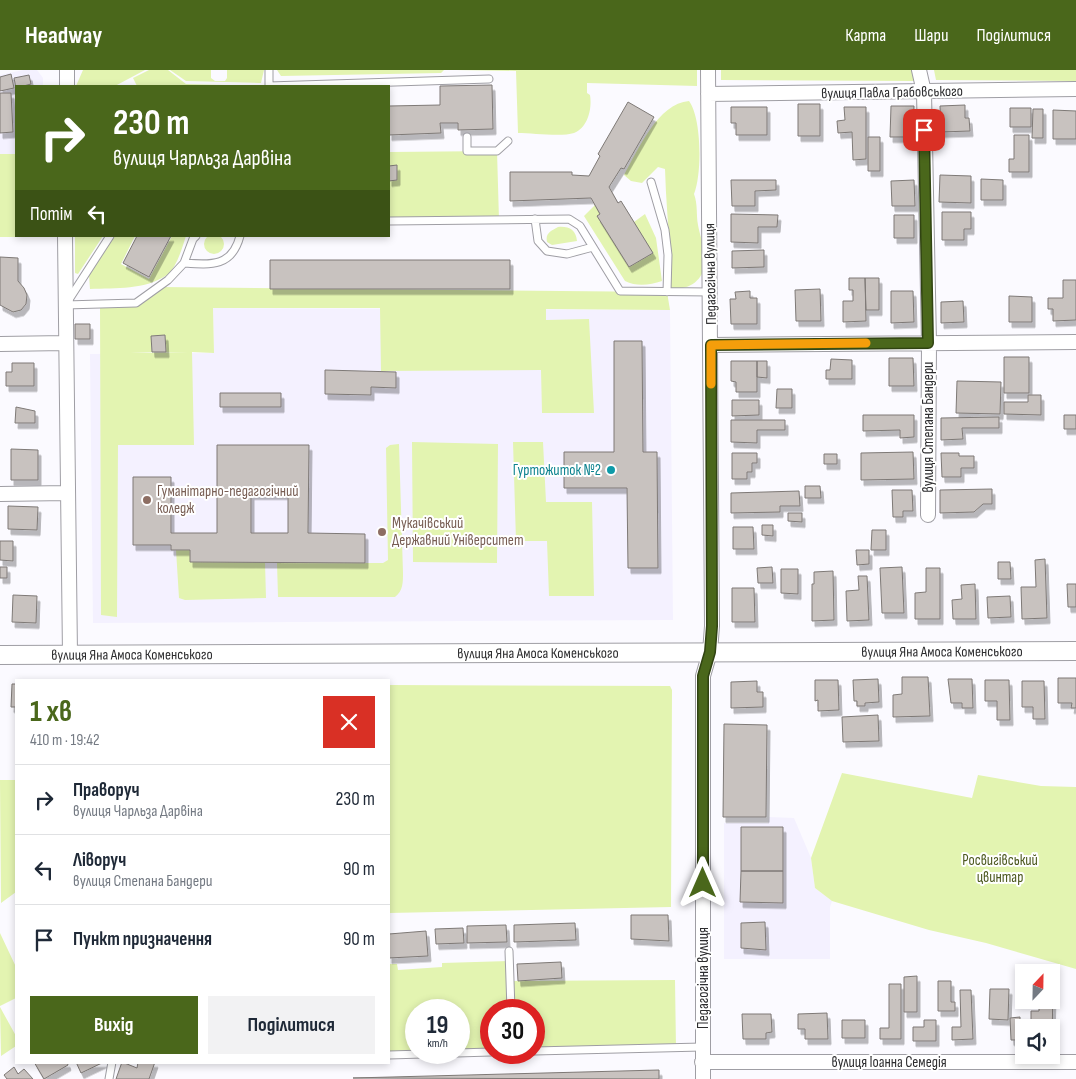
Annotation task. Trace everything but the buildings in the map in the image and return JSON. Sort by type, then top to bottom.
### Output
[{"type":"street","points":[[67,70],[67,85]]},
{"type":"street","name":"Педагогічна вулиця","points":[[703,1079],[703,676],[710,652],[712,626],[708,70]]},
{"type":"street","name":"вулиця Степана Бандери","points":[[919,70],[924,92],[928,343],[928,515]]},
{"type":"street","name":"вулиця Павла Грабовського","points":[[708,94],[1076,89]]},
{"type":"street","points":[[65,237],[66,493],[70,655]]},
{"type":"street","points":[[711,345],[1076,342]]},
{"type":"street","points":[[0,344],[65,344]]},
{"type":"street","points":[[0,494],[66,493]]},
{"type":"street","name":"вулиця Яна Амоса Коменського","points":[[0,655],[1076,651]]},
{"type":"street","name":"вулиця Іоанна Семедія","points":[[702,1054],[1076,1062]]},
{"type":"lane","points":[[269,70],[269,85]]},
{"type":"lane","points":[[300,85],[489,79]]},
{"type":"lane","points":[[467,137],[467,151],[497,150],[508,141]]},
{"type":"lane","points":[[651,182],[665,230],[668,255],[667,292]]},
{"type":"lane","points":[[535,219],[538,241],[547,251],[567,254],[593,248]]},
{"type":"lane","points":[[390,220],[569,219],[580,226],[620,291],[711,292]]},
{"type":"lane","points":[[65,305],[109,237]]},
{"type":"lane","points":[[65,305],[136,303],[168,280],[184,262],[195,237]]},
{"type":"lane","points":[[184,262],[207,264],[230,258],[237,248],[240,237]]},
{"type":"lane","points":[[509,951],[511,999]]},
{"type":"lane","points":[[545,1051],[702,1054]]},
{"type":"lane","points":[[390,1055],[480,1052]]},
{"type":"lane","points":[[109,1079],[112,1064]]},
{"type":"shaded area","points":[[23,70],[37,70],[43,78],[43,85],[15,85],[15,154],[0,154],[0,75]]},
{"type":"shaded area","name":"Мукачівський Державний Університет","points":[[213,308],[670,310],[673,620],[93,623],[90,354],[214,353]]},
{"type":"shaded area","points":[[769,817],[794,818],[811,858],[815,888],[832,901],[830,907],[830,959],[724,959],[724,823],[768,823]]},
{"type":"green space","points":[[83,70],[145,70],[117,85],[76,85]]},
{"type":"green space","points":[[149,70],[168,70],[186,84],[228,85],[136,85],[133,78]]},
{"type":"green space","points":[[170,70],[211,70],[211,78],[215,81],[225,81],[227,70],[264,70],[261,83],[186,81]]},
{"type":"green space","points":[[277,70],[444,70],[441,73],[281,76]]},
{"type":"green space","points":[[455,70],[697,70],[697,86],[587,83],[587,93],[590,95],[591,100],[590,111],[586,122],[579,130],[562,135],[518,133],[516,71]]},
{"type":"green space","points":[[721,70],[912,70],[914,81],[721,80]]},
{"type":"green space","points":[[934,70],[1076,70],[1076,81],[936,80]]},
{"type":"green space","points":[[689,101],[693,109],[698,133],[699,161],[697,185],[694,194],[705,260],[702,273],[695,282],[684,288],[671,288],[665,169],[658,167],[642,183],[631,181],[624,175],[650,129],[668,110],[678,104]]},
{"type":"green space","points":[[497,151],[499,220],[390,221],[390,152]]},
{"type":"green space","points":[[0,154],[15,154],[15,237],[0,237]]},
{"type":"green space","points":[[595,205],[629,267],[653,253],[634,222],[645,214],[656,238],[662,281],[644,285],[625,281],[584,216]]},
{"type":"green space","points":[[558,227],[565,227],[573,231],[577,241],[552,245],[547,242],[548,234]]},
{"type":"green space","points":[[75,237],[102,237],[78,274],[75,273]]},
{"type":"green space","points":[[114,237],[134,237],[121,264],[149,279],[171,237],[186,237],[179,257],[171,272],[158,280],[140,286],[90,289],[89,275]]},
{"type":"green space","points":[[207,237],[221,237],[223,248],[218,253],[210,253],[205,248],[204,244]]},
{"type":"green space","points":[[160,287],[667,292],[670,310],[546,309],[546,320],[589,319],[594,413],[542,413],[541,370],[381,371],[380,308],[213,308],[214,353],[192,352],[194,445],[118,445],[117,617],[101,615],[100,304],[135,303]],"holes":[[[165,335],[166,352],[189,352],[130,353],[152,352],[151,336]]]},
{"type":"green space","points":[[412,442],[498,444],[497,563],[413,562]]},
{"type":"green space","points":[[513,442],[543,442],[546,502],[592,502],[594,596],[549,596],[547,541],[516,541]]},
{"type":"green space","points":[[399,444],[403,576],[402,586],[398,595],[395,597],[278,597],[277,563],[383,563],[388,560],[386,448],[390,445]]},
{"type":"green space","points":[[176,550],[190,550],[191,562],[265,562],[266,598],[185,600],[179,598]]},
{"type":"green space","points":[[390,685],[670,686],[672,690],[671,907],[390,913]]},
{"type":"green space","name":"Росвигівський цвинтар","points":[[842,773],[972,798],[978,775],[1041,786],[1076,787],[1076,969],[986,943],[929,930],[832,901],[815,888],[811,858]]},
{"type":"green space","points":[[0,780],[15,780],[15,893],[1,903]]},
{"type":"green space","points":[[0,933],[15,965],[15,998],[0,1006]]},
{"type":"green space","points":[[509,961],[510,981],[675,980],[676,1048],[545,1051],[545,999],[480,999],[480,1052],[470,1053],[470,999],[405,999],[405,1055],[390,1055],[390,964],[397,964],[398,970],[442,967],[442,963]]},
{"type":"green space","points":[[0,1007],[15,1034],[15,1047],[1,1056]]},
{"type":"slow traffic","points":[[711,384],[711,345],[866,343]]},
{"type":"place","name":"Гуртожиток №2","points":[[611,470]]},
{"type":"place","name":"Гуманітарно-педагогічний коледж","points":[[147,500]]},
{"type":"place","name":"Мукачівський Державний Університет","points":[[382,532]]},
{"type":"route","points":[[703,883],[703,676],[710,652],[712,626],[711,345],[928,343],[924,130]]}]
